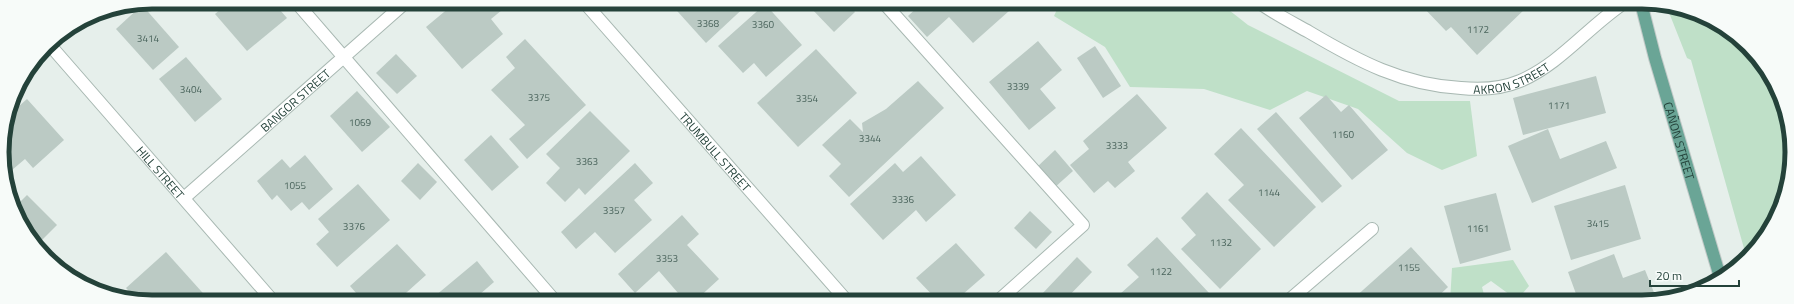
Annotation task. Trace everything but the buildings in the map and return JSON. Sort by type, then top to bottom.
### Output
[{"type":"main road","name":"CAÑON STREET","points":[[1643,9],[1655,58],[1719,273]]},
{"type":"street","points":[[302,9],[550,295]]},
{"type":"street","name":"BANGOR STREET","points":[[184,198],[398,9]]},
{"type":"street","name":"TRUMBULL STREET","points":[[590,9],[842,295]]},
{"type":"street","points":[[889,9],[1083,225],[1005,295]]},
{"type":"street","name":"AKRON STREET","points":[[1270,9],[1339,50],[1377,69],[1413,81],[1432,85],[1471,89],[1499,87],[1519,81],[1546,67],[1615,9]]},
{"type":"street","name":"HILL STREET","points":[[53,49],[268,295]]},
{"type":"street","points":[[1295,295],[1372,229]]},
{"type":"green space","points":[[1057,9],[1228,9],[1248,25],[1399,101],[1470,101],[1477,156],[1442,170],[1407,153],[1358,109],[1307,91],[1270,110],[1204,89],[1130,87],[1105,47],[1054,16]]},
{"type":"green space","points":[[1669,12],[1697,20],[1714,28],[1736,44],[1750,58],[1766,81],[1774,97],[1780,115],[1784,133],[1785,161],[1780,189],[1766,224],[1745,251],[1691,60],[1687,58]]},
{"type":"green space","points":[[1513,260],[1529,286],[1521,295],[1510,295],[1491,281],[1482,287],[1484,295],[1450,295],[1452,268]]}]
